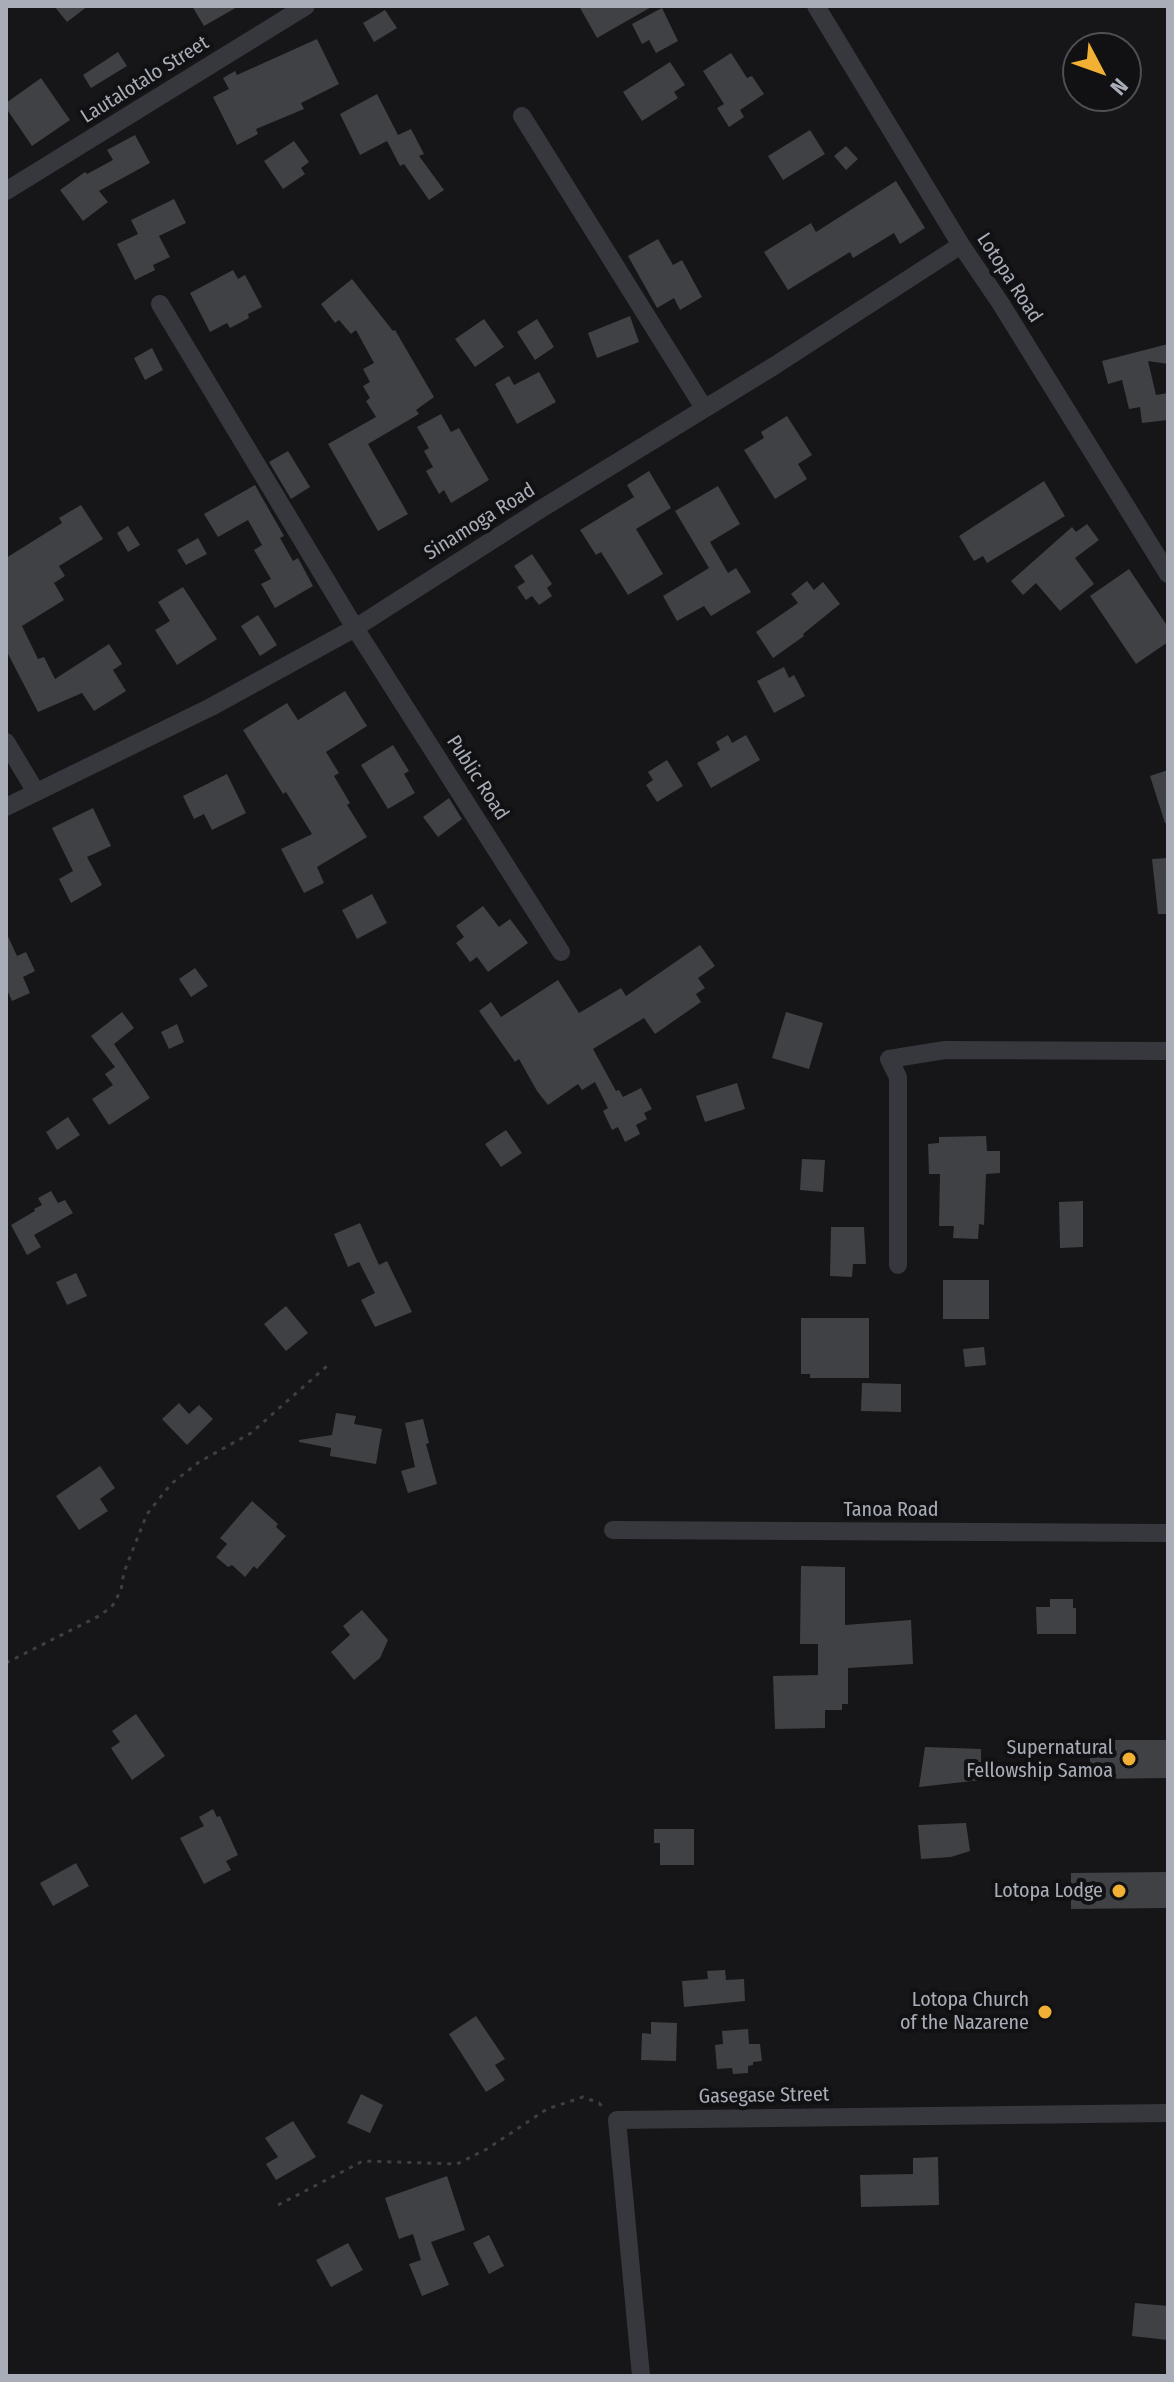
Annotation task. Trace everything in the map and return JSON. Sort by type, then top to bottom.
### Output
[{"type":"street","name":"Lautalotalo Street","points":[[6,191],[306,6]]},
{"type":"street","name":"Lotopa Road","points":[[816,6],[961,245],[1168,574]]},
{"type":"street","points":[[522,116],[704,408]]},
{"type":"street","name":"Sinamoga Road","points":[[6,807],[211,707],[355,628],[961,245]]},
{"type":"street","name":"Public Road","points":[[160,304],[355,628],[561,952]]},
{"type":"street","points":[[6,742],[36,792]]},
{"type":"street","points":[[898,1265],[898,1077],[889,1059],[945,1050],[1168,1051]]},
{"type":"street","name":"Tanoa Road","points":[[613,1530],[1168,1533]]},
{"type":"street","name":"Gasegase Street","points":[[617,2120],[1168,2113]]},
{"type":"street","points":[[617,2120],[641,2376]]},
{"type":"path","points":[[6,1663],[101,1615],[113,1605],[147,1514],[171,1484],[199,1462],[251,1433],[327,1366]]},
{"type":"path","points":[[278,2205],[363,2161],[457,2164],[487,2149],[547,2109],[583,2097],[599,2103],[617,2120]]},
{"type":"building","points":[[54,6],[88,6],[67,22]]},
{"type":"building","points":[[192,6],[239,6],[204,26]]},
{"type":"building","points":[[579,6],[653,6],[597,38]]},
{"type":"building","points":[[662,8],[678,41],[656,53],[649,40],[642,44],[632,24]]},
{"type":"building","points":[[385,10],[397,28],[374,42],[363,23]]},
{"type":"building","points":[[317,39],[339,84],[301,103],[304,109],[256,129],[258,134],[237,145],[213,97],[229,89],[223,78],[235,71],[237,75]]},
{"type":"building","points":[[118,52],[127,66],[91,88],[83,75]]},
{"type":"building","points":[[731,53],[747,78],[752,76],[764,94],[740,110],[744,117],[729,127],[717,108],[724,104],[703,71]]},
{"type":"building","points":[[670,62],[685,85],[674,92],[678,98],[642,121],[623,92]]},
{"type":"building","points":[[41,78],[70,120],[32,146],[6,108],[6,103]]},
{"type":"building","points":[[377,94],[398,135],[411,129],[424,154],[419,156],[444,190],[429,200],[404,164],[400,166],[387,141],[360,155],[340,114]]},
{"type":"building","points":[[810,130],[825,154],[783,180],[768,156]]},
{"type":"building","points":[[135,135],[150,163],[99,191],[108,202],[83,221],[60,190],[85,172],[87,174],[113,160],[107,150]]},
{"type":"building","points":[[294,141],[309,162],[301,168],[305,174],[283,189],[264,161]]},
{"type":"building","points":[[846,146],[858,159],[846,170],[834,156]]},
{"type":"building","points":[[896,181],[925,228],[900,244],[894,233],[853,258],[850,252],[788,290],[764,252],[811,223],[816,232]]},
{"type":"building","points":[[174,199],[186,223],[159,236],[170,257],[153,265],[155,270],[135,280],[117,244],[138,234],[131,220]]},
{"type":"building","points":[[658,239],[673,265],[682,260],[702,297],[680,310],[674,298],[657,308],[628,256]]},
{"type":"building","points":[[233,270],[238,279],[245,275],[262,307],[230,328],[227,323],[210,332],[190,293]]},
{"type":"building","points":[[352,279],[395,330],[434,397],[416,410],[419,414],[368,444],[408,514],[378,531],[328,444],[376,417],[366,401],[370,398],[363,386],[370,382],[363,369],[374,363],[356,330],[351,334],[339,320],[335,323],[321,304]]},
{"type":"building","points":[[630,316],[639,342],[597,358],[588,333]]},
{"type":"building","points":[[484,319],[504,347],[475,367],[455,339]]},
{"type":"building","points":[[537,319],[554,347],[535,360],[517,332]]},
{"type":"building","points":[[1168,344],[1168,364],[1148,361],[1156,395],[1168,393],[1168,420],[1142,423],[1140,407],[1129,409],[1122,380],[1108,384],[1102,361]]},
{"type":"building","points":[[152,348],[163,370],[145,380],[134,358]]},
{"type":"building","points":[[539,372],[556,402],[517,424],[495,384],[509,376],[514,385]]},
{"type":"building","points":[[441,414],[451,432],[459,428],[489,480],[451,503],[444,490],[439,494],[426,471],[433,467],[424,451],[429,448],[417,427]]},
{"type":"building","points":[[787,416],[812,455],[798,464],[807,479],[775,499],[744,450],[764,438],[761,432]]},
{"type":"building","points":[[288,451],[310,487],[291,499],[269,462]]},
{"type":"building","points":[[649,471],[671,508],[636,529],[663,574],[628,595],[601,552],[596,555],[580,530],[634,497],[627,485]]},
{"type":"building","points":[[1044,481],[1065,516],[987,563],[983,556],[974,561],[959,536]]},
{"type":"building","points":[[255,485],[284,536],[280,538],[293,561],[298,558],[313,586],[275,608],[261,584],[271,579],[254,550],[262,545],[248,520],[218,537],[204,514]]},
{"type":"building","points":[[718,486],[740,524],[710,542],[728,573],[736,568],[751,592],[711,616],[704,606],[677,621],[663,596],[709,568],[675,511]]},
{"type":"building","points":[[81,505],[103,539],[59,566],[65,576],[54,583],[64,600],[22,626],[38,659],[44,657],[55,679],[109,644],[122,664],[113,670],[126,691],[94,711],[82,693],[38,712],[6,650],[6,558],[62,523],[59,518]]},
{"type":"building","points":[[1087,524],[1099,540],[1075,558],[1094,584],[1060,611],[1036,583],[1023,595],[1011,581],[1072,527],[1076,532]]},
{"type":"building","points":[[128,526],[140,545],[128,552],[117,533]]},
{"type":"building","points":[[198,538],[207,554],[186,565],[177,550]]},
{"type":"building","points":[[532,554],[552,584],[547,588],[552,596],[539,605],[532,596],[526,600],[517,587],[525,582],[514,566]]},
{"type":"building","points":[[1129,569],[1168,627],[1168,642],[1136,664],[1090,596]]},
{"type":"building","points":[[807,581],[814,590],[823,582],[840,604],[773,658],[756,632],[798,603],[791,594]]},
{"type":"building","points":[[183,587],[217,639],[177,665],[155,630],[170,621],[158,602]]},
{"type":"building","points":[[258,615],[277,645],[260,656],[241,626]]},
{"type":"building","points":[[784,667],[789,678],[794,675],[805,696],[774,713],[757,681]]},
{"type":"building","points":[[345,691],[367,726],[326,752],[339,773],[334,776],[350,803],[347,805],[367,837],[317,867],[324,883],[304,893],[281,849],[312,834],[243,730],[287,703],[298,720]]},
{"type":"building","points":[[728,735],[732,743],[746,735],[760,760],[711,788],[697,763],[720,750],[716,742]]},
{"type":"building","points":[[393,745],[409,771],[404,774],[415,793],[388,809],[361,765]]},
{"type":"building","points":[[667,760],[683,786],[657,802],[646,785],[653,780],[648,772]]},
{"type":"building","points":[[1168,770],[1168,823],[1165,823],[1150,776]]},
{"type":"building","points":[[227,774],[246,813],[212,830],[204,814],[194,819],[183,796]]},
{"type":"building","points":[[449,798],[462,819],[438,837],[423,817]]},
{"type":"building","points":[[93,808],[111,846],[87,857],[102,885],[71,903],[59,879],[73,871],[52,828]]},
{"type":"building","points":[[1168,858],[1168,914],[1158,914],[1152,859]]},
{"type":"building","points":[[372,894],[387,923],[357,939],[342,910]]},
{"type":"building","points":[[483,906],[499,927],[510,919],[528,943],[488,972],[477,957],[470,962],[456,943],[464,937],[456,926]]},
{"type":"building","points":[[6,932],[17,956],[26,952],[35,971],[23,977],[30,993],[12,1001],[6,988]]},
{"type":"building","points":[[700,945],[715,966],[698,978],[705,988],[696,994],[701,1002],[655,1034],[644,1018],[593,1049],[616,1091],[619,1090],[623,1097],[641,1088],[652,1109],[644,1113],[647,1119],[636,1125],[640,1134],[625,1142],[618,1127],[612,1130],[603,1111],[608,1108],[595,1082],[582,1090],[578,1084],[548,1105],[519,1059],[515,1062],[479,1011],[491,1002],[501,1017],[558,980],[579,1013],[621,988],[626,996]]},
{"type":"building","points":[[195,968],[208,986],[191,997],[179,979]]},
{"type":"building","points":[[122,1012],[134,1028],[114,1044],[150,1098],[109,1125],[92,1099],[113,1085],[105,1074],[115,1067],[91,1036]]},
{"type":"building","points":[[786,1012],[823,1023],[809,1069],[772,1058]]},
{"type":"building","points":[[177,1024],[184,1042],[169,1049],[161,1032]]},
{"type":"building","points":[[737,1083],[745,1109],[705,1122],[696,1096]]},
{"type":"building","points":[[68,1117],[80,1135],[57,1150],[46,1132]]},
{"type":"building","points":[[506,1130],[522,1153],[501,1167],[485,1144]]},
{"type":"building","points":[[986,1136],[987,1151],[1000,1151],[1000,1173],[986,1174],[984,1225],[979,1224],[978,1239],[953,1238],[954,1226],[939,1226],[940,1174],[929,1174],[928,1144],[939,1143],[939,1137]]},
{"type":"building","points":[[802,1159],[825,1160],[823,1192],[800,1190]]},
{"type":"building","points":[[51,1191],[58,1203],[65,1200],[73,1213],[34,1235],[41,1247],[27,1255],[11,1225],[35,1211],[42,1205],[38,1198]]},
{"type":"building","points":[[1083,1201],[1083,1247],[1060,1248],[1059,1202]]},
{"type":"building","points":[[360,1223],[379,1265],[387,1261],[412,1312],[375,1327],[361,1300],[375,1293],[359,1262],[348,1267],[334,1234]]},
{"type":"building","points":[[831,1227],[864,1227],[866,1264],[853,1264],[852,1277],[830,1276]]},
{"type":"building","points":[[76,1273],[87,1296],[67,1305],[56,1282]]},
{"type":"building","points":[[943,1280],[989,1280],[989,1319],[943,1319]]},
{"type":"building","points":[[286,1306],[308,1333],[286,1351],[264,1324]]},
{"type":"building","points":[[801,1318],[869,1318],[869,1378],[810,1378],[810,1374],[801,1374]]},
{"type":"building","points":[[984,1347],[986,1365],[965,1367],[963,1349]]},
{"type":"building","points":[[862,1383],[901,1384],[901,1412],[861,1411]]},
{"type":"building","points":[[179,1403],[189,1414],[199,1405],[213,1419],[187,1445],[162,1419]]},
{"type":"building","points":[[336,1413],[356,1416],[354,1424],[382,1429],[376,1464],[330,1456],[331,1448],[299,1442],[332,1435]]},
{"type":"building","points":[[423,1419],[437,1484],[408,1493],[401,1471],[415,1467],[405,1423]]},
{"type":"building","points":[[100,1466],[115,1488],[100,1499],[108,1511],[79,1530],[56,1496]]},
{"type":"building","points":[[252,1501],[278,1524],[276,1527],[286,1536],[257,1569],[254,1566],[245,1577],[232,1565],[228,1567],[216,1557],[227,1544],[220,1538]]},
{"type":"building","points":[[801,1566],[845,1567],[845,1625],[911,1620],[913,1664],[848,1668],[848,1704],[842,1704],[842,1710],[825,1710],[825,1728],[775,1729],[773,1676],[818,1675],[818,1644],[800,1644]]},
{"type":"building","points":[[1050,1599],[1073,1599],[1076,1634],[1037,1634],[1036,1607],[1050,1607]]},
{"type":"building","points":[[362,1610],[388,1640],[380,1658],[354,1680],[331,1652],[350,1635],[343,1626]]},
{"type":"building","points":[[136,1714],[165,1756],[132,1780],[111,1748],[120,1742],[112,1731]]},
{"type":"building","name":"Supernatural Fellowship Samoa","points":[[1090,1740],[1168,1740],[1168,1778],[1090,1779]]},
{"type":"building","points":[[925,1747],[981,1749],[981,1780],[919,1787]]},
{"type":"building","points":[[213,1809],[217,1817],[220,1816],[238,1855],[226,1861],[231,1870],[204,1884],[180,1838],[204,1826],[199,1817]]},
{"type":"building","points":[[966,1823],[970,1851],[951,1857],[921,1859],[918,1825]]},
{"type":"building","points":[[654,1829],[694,1829],[694,1865],[660,1865],[660,1843],[654,1843]]},
{"type":"building","points":[[76,1863],[89,1886],[53,1906],[40,1883]]},
{"type":"building","name":"Lotopa Lodge","points":[[1168,1872],[1168,1908],[1071,1909],[1071,1873]]},
{"type":"building","points":[[725,1970],[726,1980],[744,1979],[745,2001],[684,2007],[682,1981],[708,1979],[707,1971]]},
{"type":"building","points":[[476,2016],[505,2059],[495,2065],[505,2080],[486,2092],[449,2034]]},
{"type":"building","points":[[651,2022],[677,2023],[676,2061],[641,2060],[642,2033],[651,2034]]},
{"type":"building","points":[[748,2029],[749,2044],[760,2044],[762,2061],[748,2066],[748,2073],[733,2074],[732,2068],[717,2069],[715,2045],[723,2044],[722,2031]]},
{"type":"building","points":[[361,2094],[383,2105],[370,2133],[347,2123]]},
{"type":"building","points":[[293,2121],[316,2157],[276,2180],[266,2164],[278,2157],[265,2138]]},
{"type":"building","points":[[938,2157],[939,2205],[861,2207],[860,2175],[913,2174],[913,2158]]},
{"type":"building","points":[[447,2176],[465,2230],[431,2242],[449,2285],[422,2296],[409,2264],[421,2260],[413,2234],[399,2239],[385,2198]]},
{"type":"building","points":[[489,2235],[504,2266],[489,2274],[473,2243]]},
{"type":"building","points":[[348,2243],[363,2270],[331,2287],[316,2260]]},
{"type":"building","points":[[1135,2303],[1168,2306],[1168,2340],[1132,2336]]},
{"type":"place","name":"Supernatural Fellowship Samoa","points":[[1129,1759]]},
{"type":"place","name":"Lotopa Lodge","points":[[1119,1891]]},
{"type":"place","name":"Lotopa Church of the Nazarene","points":[[1045,2012]]}]
